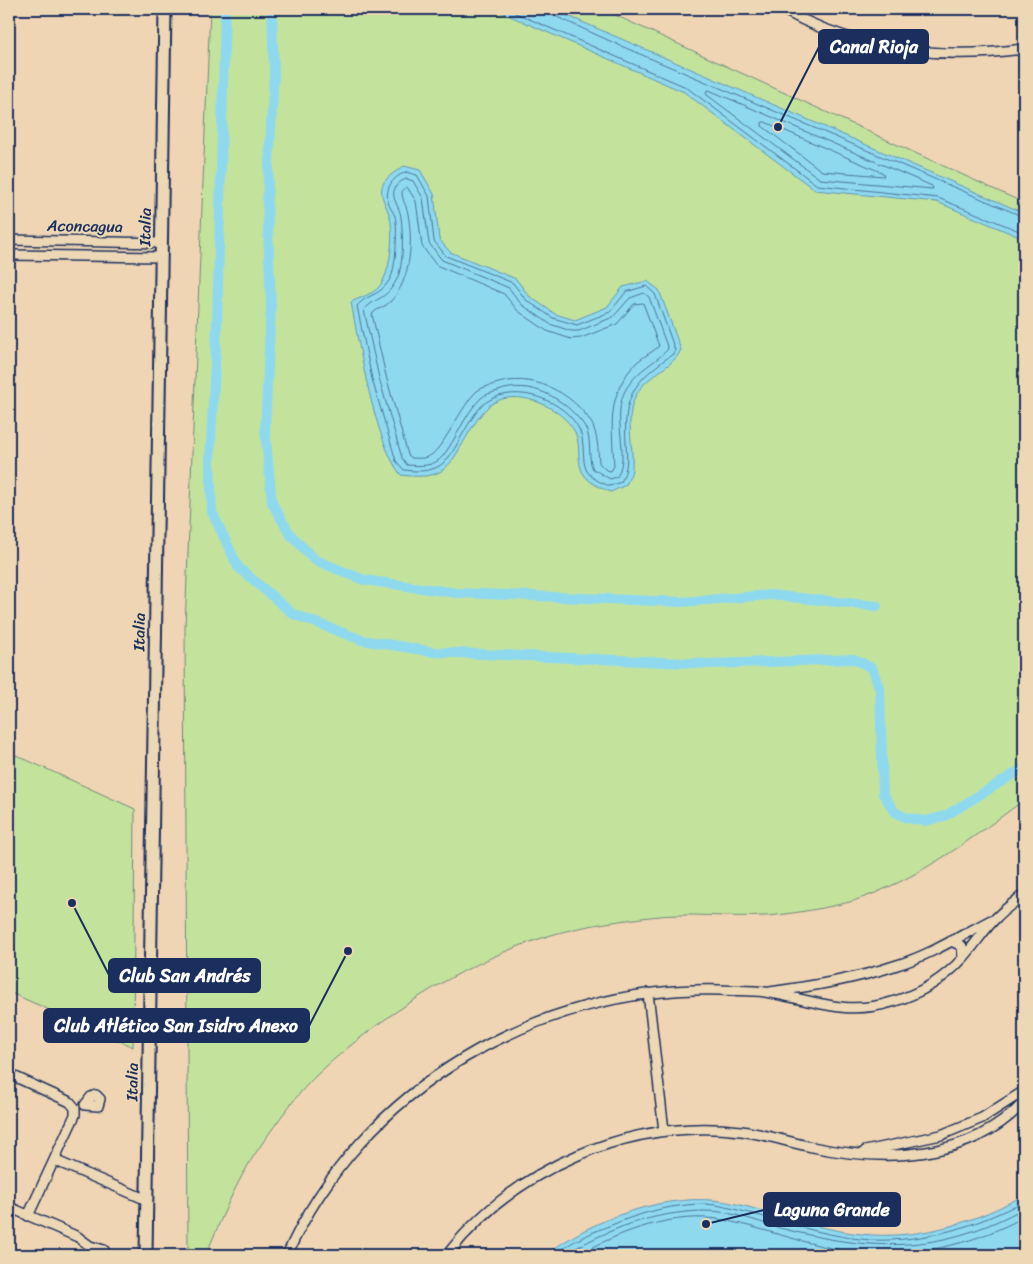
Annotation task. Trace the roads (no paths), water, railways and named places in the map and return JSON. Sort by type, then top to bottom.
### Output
[{"type":"street","name":"Italia","points":[[146,1255],[165,9]]},
{"type":"street","points":[[782,9],[844,36],[900,50],[957,54],[1024,49]]},
{"type":"street","name":"Aconcagua","points":[[9,240],[161,242]]},
{"type":"street","points":[[47,241],[47,256]]},
{"type":"street","name":"Aconcagua","points":[[9,255],[161,257]]},
{"type":"street","points":[[765,992],[821,1006],[854,1008],[896,1001],[931,986],[963,958],[995,918],[1024,894]]},
{"type":"street","points":[[287,1255],[315,1203],[353,1152],[380,1122],[434,1076],[467,1055],[536,1021],[590,1005],[648,993],[704,990],[765,992],[820,985],[898,965],[951,941],[995,918]]},
{"type":"street","points":[[951,941],[962,946],[963,958]]},
{"type":"street","points":[[820,985],[815,994],[821,1006]]},
{"type":"street","points":[[648,993],[664,1131]]},
{"type":"street","points":[[9,1074],[70,1102],[75,1108],[75,1115],[28,1216]]},
{"type":"street","points":[[856,1153],[941,1136],[982,1118],[1024,1091]]},
{"type":"street","points":[[447,1255],[473,1225],[512,1192],[543,1172],[596,1147],[628,1137],[664,1131],[741,1131],[812,1147],[856,1153],[904,1156],[932,1152],[955,1145],[998,1124],[1024,1102]]},
{"type":"street","points":[[75,1108],[85,1105]]},
{"type":"street","points":[[54,1160],[147,1200]]},
{"type":"street","points":[[9,1207],[78,1237],[91,1251],[104,1250],[106,1255]]},
{"type":"water","points":[[494,9],[552,9],[1024,213],[1024,239],[937,202],[815,190],[684,92]]},
{"type":"water","points":[[404,166],[420,170],[434,194],[439,239],[450,252],[516,279],[529,296],[555,314],[575,320],[607,307],[623,287],[647,281],[659,290],[681,350],[672,362],[641,388],[632,404],[630,422],[632,470],[626,485],[611,492],[590,481],[580,466],[577,437],[568,423],[548,407],[524,398],[499,400],[489,406],[476,421],[451,462],[438,473],[428,476],[401,475],[383,441],[376,418],[363,367],[351,302],[378,288],[386,274],[389,264],[392,233],[390,217],[382,196],[382,188],[383,184],[392,174]]},
{"type":"water","points":[[1024,1195],[1024,1255],[546,1255],[585,1230],[632,1211],[656,1204],[705,1200],[727,1202],[835,1230],[872,1235],[892,1235],[912,1234],[951,1226],[988,1213]]},
{"type":"waterway","points":[[225,9],[217,326],[210,460],[212,512],[238,567],[293,614],[362,640],[434,652],[710,664],[854,659],[872,668],[880,690],[883,794],[895,812],[907,818],[926,821],[945,816],[1024,768]]},
{"type":"waterway","points":[[272,9],[274,74],[267,200],[271,307],[265,428],[272,503],[290,534],[315,560],[364,580],[457,593],[681,602],[771,595],[877,606]]},
{"type":"place","name":"Canal Rioja","points":[[778,127]]},
{"type":"place","name":"Club San Andrés","points":[[72,903]]},
{"type":"place","name":"Club Atlético San Isidro Anexo","points":[[348,951]]},
{"type":"place","name":"Laguna Grande","points":[[706,1224]]}]
